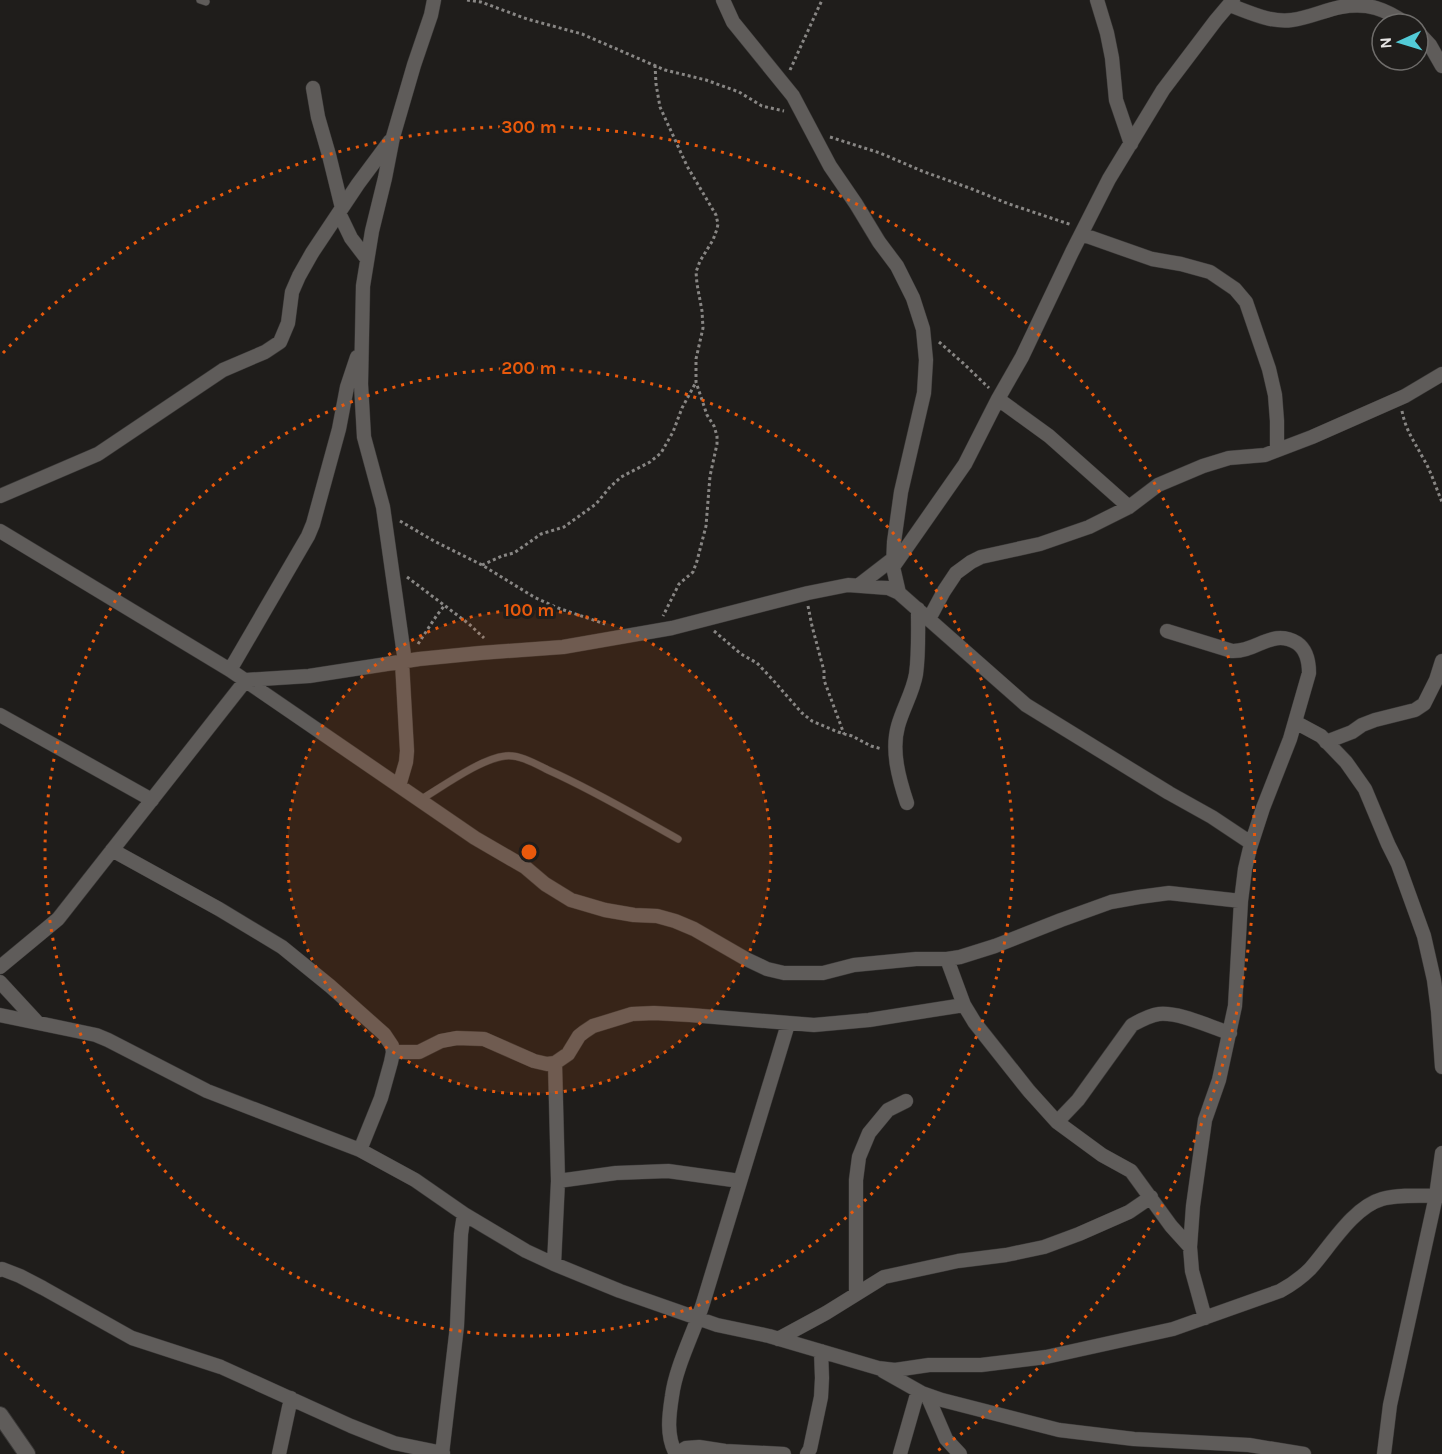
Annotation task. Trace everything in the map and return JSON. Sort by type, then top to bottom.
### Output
[{"type":"street","points":[[399,786],[407,751],[404,660],[385,514],[364,437],[361,384],[363,286],[372,231],[393,136],[434,0]]},
{"type":"street","points":[[723,0],[733,22],[793,96],[830,166],[897,266],[923,329],[926,360],[924,393],[901,492],[894,542],[894,562],[899,593]]},
{"type":"street","points":[[1097,0],[1112,58],[1116,100],[1131,144]]},
{"type":"street","points":[[859,585],[894,562],[965,464],[1022,357],[1109,179],[1163,90],[1231,3],[1272,20],[1290,20],[1341,7],[1379,8],[1386,12]]},
{"type":"street","points":[[1430,45],[1442,66]]},
{"type":"street","points":[[313,88],[340,210],[351,238],[367,259]]},
{"type":"street","points":[[0,496],[98,454],[222,370],[265,352],[280,342],[288,323],[292,292],[299,276],[340,210],[393,136]]},
{"type":"street","points":[[1082,232],[1152,260],[1181,264],[1210,272],[1235,289],[1245,302],[1269,369],[1275,396],[1277,450]]},
{"type":"street","points":[[230,670],[313,525],[339,429],[347,387],[362,340]]},
{"type":"street","points":[[929,619],[956,573],[981,556],[1020,549],[1089,527],[1129,507],[1158,485],[1203,466],[1229,458],[1264,455],[1312,437],[1400,398],[1442,374]]},
{"type":"street","points":[[998,399],[1049,436],[1129,507]]},
{"type":"street","points":[[0,531],[246,680],[475,838],[525,867],[544,884],[571,900],[605,910],[657,916],[675,921],[767,969],[784,973],[823,973],[854,965],[960,957],[1111,902],[1139,897],[1169,894],[1240,901]]},
{"type":"street","points":[[0,968],[58,919],[246,680],[309,676],[404,660],[563,647],[656,631],[808,592],[848,585],[888,588],[899,593],[1026,705],[1251,843]]},
{"type":"street","points":[[907,803],[895,751],[896,733],[916,673],[918,609]]},
{"type":"street","points":[[1167,631],[1241,652],[1265,641],[1284,638],[1299,644],[1309,663],[1309,673],[1295,722],[1251,843],[1245,869],[1240,901],[1235,1006],[1219,1080],[1205,1120],[1197,1172],[1190,1247],[1192,1270],[1205,1318]]},
{"type":"street","points":[[1326,742],[1352,732],[1362,725],[1415,710],[1424,704],[1436,680],[1442,661]]},
{"type":"street","points":[[0,715],[152,800]]},
{"type":"street","points":[[1295,722],[1321,736],[1346,762],[1365,789],[1398,864],[1424,936],[1434,980],[1442,1067]]},
{"type":"street","points":[[112,850],[282,947],[384,1034],[392,1046],[393,1053],[381,1098],[360,1150]]},
{"type":"street","points":[[947,959],[964,1005],[996,1051],[1057,1122],[1102,1155],[1131,1171],[1171,1226],[1190,1247]]},
{"type":"street","points":[[0,982],[37,1023]]},
{"type":"street","points":[[393,1053],[419,1052],[448,1039],[477,1039],[547,1064],[555,1063],[568,1054],[579,1036],[593,1026],[632,1014],[681,1014],[814,1025],[869,1020],[964,1005]]},
{"type":"street","points":[[1057,1122],[1078,1100],[1132,1025],[1145,1018],[1159,1014],[1180,1016],[1230,1033]]},
{"type":"street","points":[[0,1015],[88,1033],[108,1040],[207,1091],[360,1150],[415,1180],[464,1214],[526,1251],[620,1291],[717,1325],[778,1339],[878,1368],[895,1370],[929,1365],[981,1365],[1046,1357],[1173,1329],[1280,1291],[1295,1282],[1309,1269],[1339,1232],[1367,1206],[1381,1199],[1393,1197],[1439,1196]]},
{"type":"street","points":[[784,1454],[725,1451],[699,1447],[686,1448],[676,1454],[671,1445],[669,1428],[672,1396],[678,1374],[699,1318],[788,1024]]},
{"type":"street","points":[[554,1264],[558,1181],[555,1063]]},
{"type":"street","points":[[856,1294],[856,1180],[859,1157],[875,1125],[888,1110],[906,1101]]},
{"type":"street","points":[[1384,1454],[1394,1384],[1439,1196],[1442,1153]]},
{"type":"street","points":[[558,1181],[616,1173],[668,1171],[740,1181]]},
{"type":"street","points":[[778,1339],[884,1277],[1044,1247],[1121,1216],[1151,1197]]},
{"type":"street","points":[[0,1270],[20,1276],[132,1338],[222,1367],[351,1426],[394,1443],[442,1453],[457,1326],[464,1214]]},
{"type":"street","points":[[807,1454],[821,1397],[821,1351]]},
{"type":"street","points":[[878,1368],[922,1393],[942,1400],[1059,1430],[1143,1440],[1249,1445],[1304,1454]]},
{"type":"street","points":[[900,1454],[922,1393]]},
{"type":"street","points":[[922,1393],[946,1439],[960,1454]]},
{"type":"street","points":[[279,1454],[291,1398]]},
{"type":"street","points":[[0,1415],[27,1454]]},
{"type":"lane","points":[[420,800],[490,760],[507,755],[528,760],[577,783],[678,839]]},
{"type":"path","points":[[468,0],[582,34],[665,70],[706,80],[739,92],[762,106],[803,116]]},
{"type":"path","points":[[785,87],[792,64],[822,0]]},
{"type":"path","points":[[655,65],[660,107],[687,166],[716,215],[718,224],[713,240],[696,272],[703,328],[696,359],[696,382],[717,436],[710,476],[706,526],[693,572],[679,584],[656,631]]},
{"type":"path","points":[[811,131],[880,153],[1082,232]]},
{"type":"path","points":[[923,329],[963,363],[998,399]]},
{"type":"path","points":[[482,566],[514,553],[541,534],[564,527],[596,504],[621,477],[650,462],[661,453],[696,382]]},
{"type":"path","points":[[1400,398],[1406,429],[1424,459],[1442,502]]},
{"type":"path","points":[[385,514],[534,597],[558,608],[607,624]]},
{"type":"path","points":[[391,556],[407,577],[469,624],[494,652]]},
{"type":"path","points":[[808,592],[808,606],[824,671],[824,680],[844,734]]},
{"type":"path","points":[[404,660],[416,648],[445,605]]},
{"type":"path","points":[[702,620],[741,654],[757,663],[802,713],[822,726],[880,749],[895,751]]}]
